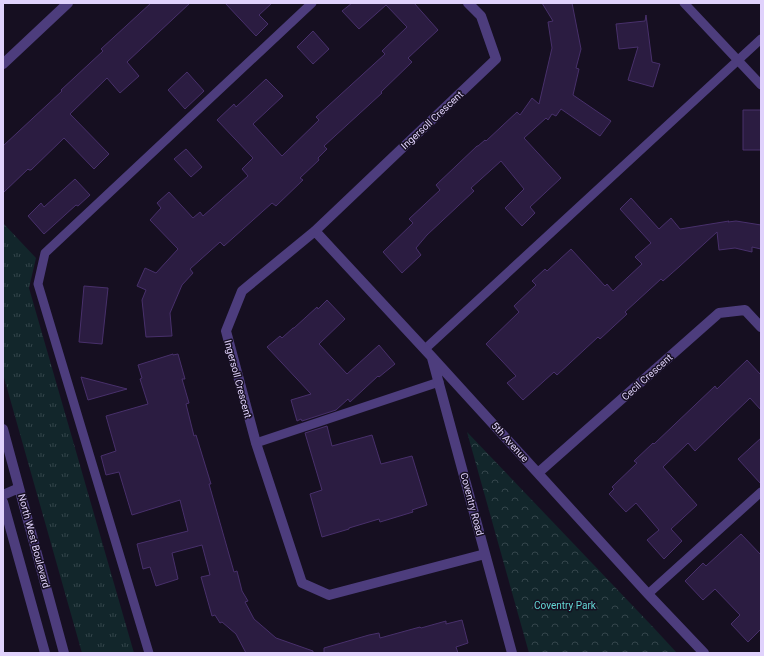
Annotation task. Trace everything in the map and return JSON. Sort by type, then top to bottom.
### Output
[{"type":"street","points":[[4,63],[68,3]]},
{"type":"street","name":"Ingersoll Crescent","points":[[468,3],[481,16],[496,59],[315,231],[242,291],[226,331],[256,443],[302,583],[329,595],[485,554]]},
{"type":"street","name":"5th Avenue","points":[[315,231],[704,653]]},
{"type":"street","name":"Cecil Crescent","points":[[538,473],[719,313],[745,310],[761,327]]},
{"type":"street","name":"Coventry Road","points":[[428,352],[439,382],[512,653]]},
{"type":"street","name":"North West Boulevard","points":[[3,429],[64,653]]},
{"type":"street","points":[[3,495],[19,488]]},
{"type":"street","name":"North West Boulevard","points":[[3,502],[45,653]]},
{"type":"lane","points":[[149,653],[38,284],[45,253],[312,3]]},
{"type":"lane","points":[[684,3],[761,85]]},
{"type":"lane","points":[[428,352],[761,39]]},
{"type":"lane","points":[[256,443],[439,382]]},
{"type":"lane","points":[[648,594],[761,492]]},
{"type":"green space","points":[[3,223],[36,258],[29,288],[134,653],[82,653],[3,374]]},
{"type":"green space","name":"Coventry Park","points":[[467,432],[653,627],[677,653],[529,653]]},
{"type":"building","points":[[151,3],[190,3],[127,62],[139,76],[120,93],[107,78],[70,114],[109,154],[94,169],[64,138],[31,170],[28,169],[3,193],[3,146],[103,51],[101,49]]},
{"type":"building","points":[[225,3],[272,3],[259,15],[268,24],[256,36]]},
{"type":"building","points":[[352,3],[414,3],[438,30],[408,58],[412,62],[381,92],[382,93],[324,146],[327,149],[318,158],[319,160],[300,178],[303,180],[276,206],[272,203],[224,246],[220,242],[190,269],[193,273],[182,285],[170,313],[172,336],[146,337],[142,300],[146,290],[137,286],[145,268],[156,273],[178,249],[150,220],[161,208],[157,203],[169,192],[193,218],[200,212],[203,216],[248,176],[242,169],[253,158],[217,120],[234,104],[236,107],[266,79],[283,96],[253,124],[282,156],[319,120],[316,117],[385,54],[382,51],[407,27],[386,5],[359,29],[342,11]]},
{"type":"building","points":[[542,3],[572,3],[581,49],[576,68],[579,69],[573,95],[611,121],[600,136],[561,109],[556,116],[552,114],[548,120],[546,118],[524,138],[561,178],[530,207],[535,213],[522,226],[505,208],[524,189],[501,161],[471,188],[474,191],[427,235],[416,248],[421,255],[402,273],[383,252],[413,223],[409,219],[440,190],[436,185],[477,146],[485,140],[486,141],[517,112],[520,115],[532,98],[539,104],[552,48],[548,22],[553,21]]},
{"type":"building","points":[[646,15],[652,62],[660,64],[653,87],[628,80],[638,47],[619,49],[616,24],[645,21]]},
{"type":"building","points":[[313,31],[329,49],[313,64],[297,47]]},
{"type":"building","points":[[187,72],[204,91],[185,109],[168,90]]},
{"type":"building","points":[[743,110],[761,110],[761,150],[743,150]]},
{"type":"building","points":[[186,149],[202,167],[191,177],[174,159]]},
{"type":"building","points":[[75,179],[90,195],[78,206],[76,205],[44,234],[28,216],[41,203],[44,207]]},
{"type":"building","points":[[631,198],[659,229],[671,218],[680,229],[729,221],[728,222],[736,221],[761,225],[761,249],[752,247],[752,252],[735,248],[719,250],[717,232],[663,281],[661,279],[625,312],[627,314],[600,339],[598,337],[557,375],[554,372],[523,400],[507,383],[516,376],[486,344],[519,312],[514,306],[536,285],[532,281],[545,269],[547,271],[571,249],[605,286],[607,284],[613,291],[642,264],[635,257],[651,243],[620,209]]},
{"type":"building","points":[[84,286],[108,288],[102,344],[79,342]]},
{"type":"building","points":[[327,300],[345,319],[319,344],[347,374],[379,345],[395,364],[379,377],[378,376],[350,402],[348,399],[336,410],[302,421],[301,419],[297,421],[291,400],[311,394],[267,347],[280,336],[282,338]]},
{"type":"building","points":[[173,354],[178,354],[185,379],[182,379],[189,403],[186,404],[194,436],[196,435],[211,484],[209,484],[234,572],[237,571],[242,591],[248,601],[245,602],[254,619],[276,638],[313,651],[313,653],[246,653],[236,634],[222,622],[220,623],[215,615],[212,616],[201,577],[210,575],[202,545],[172,553],[178,579],[156,586],[150,567],[143,569],[137,544],[188,531],[180,500],[132,515],[119,472],[106,475],[101,456],[116,451],[106,416],[148,404],[140,379],[142,378],[138,365]]},
{"type":"building","points":[[747,360],[761,375],[761,410],[750,398],[695,451],[688,443],[663,467],[697,505],[671,529],[682,541],[664,559],[647,540],[659,530],[636,503],[626,512],[609,494],[614,489],[612,487],[637,463],[634,461],[715,386],[717,389]]},
{"type":"building","points":[[81,377],[127,389],[88,400]]},
{"type":"building","points":[[327,426],[332,446],[372,435],[381,464],[412,456],[427,505],[412,510],[413,512],[380,522],[379,519],[322,537],[310,494],[322,490],[305,433]]},
{"type":"building","points":[[761,438],[761,484],[738,459]]},
{"type":"building","points":[[741,534],[761,555],[761,629],[748,642],[731,624],[740,615],[715,589],[703,600],[685,581],[703,563],[706,566]]},
{"type":"building","points":[[462,620],[468,643],[456,647],[458,653],[324,653],[324,648],[369,635],[379,633],[380,638],[446,621],[446,624]]}]
